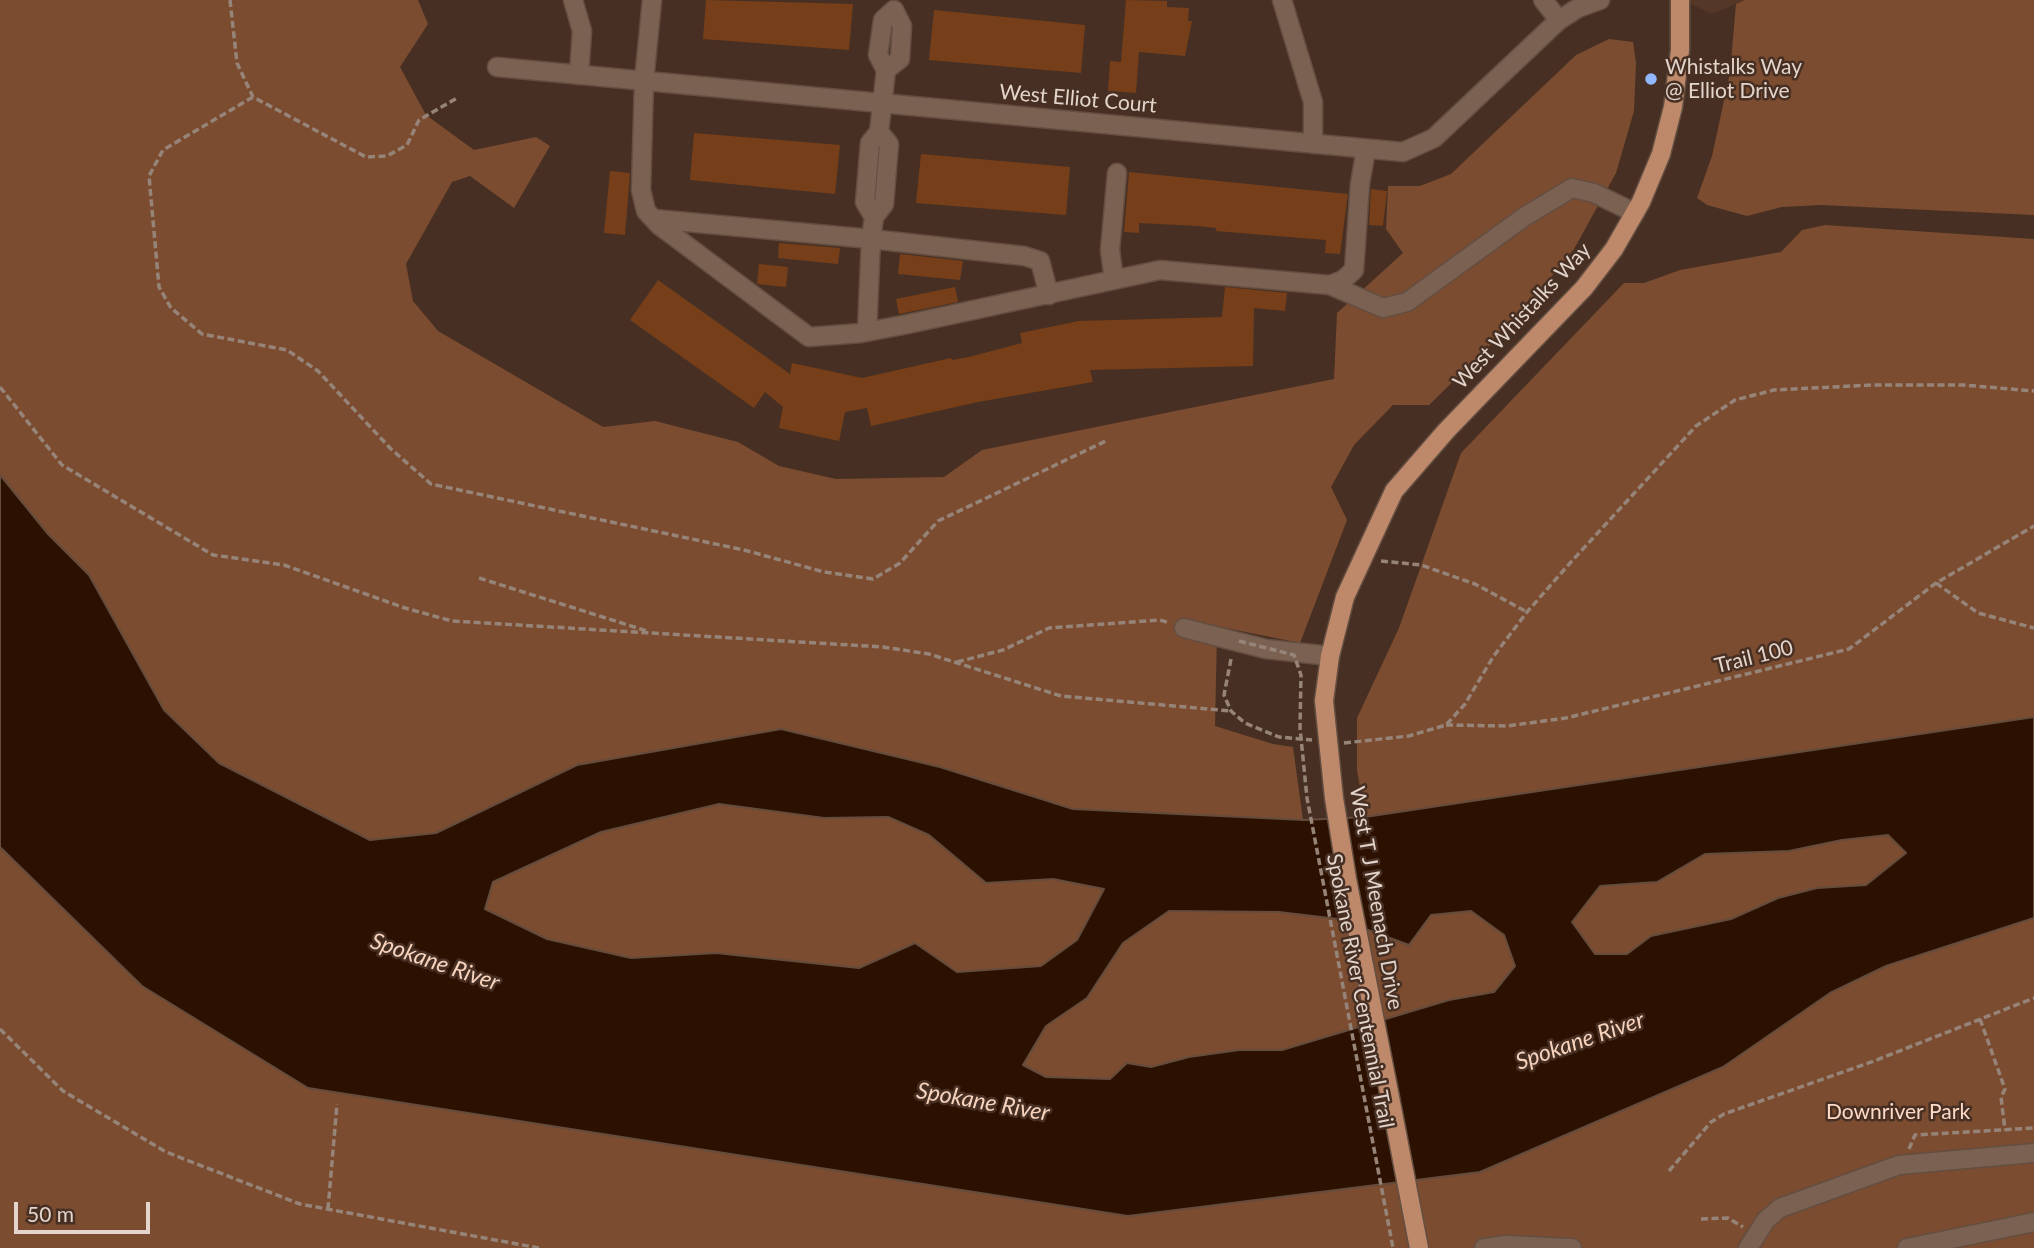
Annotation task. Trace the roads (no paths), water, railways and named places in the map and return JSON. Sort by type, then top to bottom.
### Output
[{"type":"main road","name":"West Whistalks Way","points":[[1362,559],[1394,491],[1446,431],[1584,288],[1614,249],[1635,213],[1661,154],[1673,107],[1680,50],[1680,0]]},
{"type":"main road","name":"West T J Meenach Drive","points":[[1362,559],[1345,597],[1330,656],[1324,701],[1334,798],[1347,879],[1419,1248]]},
{"type":"street","points":[[573,0],[582,31],[579,75]]},
{"type":"street","points":[[652,0],[645,81],[641,190],[646,211],[809,337],[867,332],[1160,270],[1330,285],[1383,308],[1407,302],[1524,217],[1572,188],[1594,193],[1635,213]]},
{"type":"street","points":[[1282,0],[1313,102],[1313,144]]},
{"type":"street","points":[[1543,0],[1559,20]]},
{"type":"street","name":"West Elliot Court","points":[[497,68],[1403,152],[1428,143],[1559,20],[1578,8],[1600,0]]},
{"type":"street","points":[[867,332],[871,239],[874,217],[884,204],[889,144],[879,132],[886,70],[900,59],[902,26],[895,5]]},
{"type":"street","points":[[1330,285],[1343,280],[1354,270],[1360,184],[1366,149]]},
{"type":"street","points":[[1114,280],[1110,250],[1117,173]]},
{"type":"street","points":[[654,219],[1024,256],[1040,261],[1049,295]]},
{"type":"street","points":[[1184,628],[1266,649],[1330,656]]},
{"type":"street","points":[[1748,1248],[1766,1220],[1780,1208],[1899,1165],[2034,1153]]},
{"type":"street","points":[[1907,1248],[2034,1222]]},
{"type":"street","points":[[1484,1248],[1506,1245],[1572,1248]]},
{"type":"water","name":"Spokane River","points":[[0,475],[48,534],[89,575],[164,710],[219,763],[370,840],[436,833],[577,765],[781,729],[940,767],[1073,809],[1304,820],[1365,817],[2034,717],[2034,918],[1886,966],[1830,993],[1723,1067],[1480,1172],[1128,1216],[308,1088],[142,986],[0,847]],"holes":[[[719,804],[824,818],[888,817],[929,835],[986,883],[1053,879],[1104,889],[1077,940],[1041,966],[957,972],[915,943],[859,968],[716,953],[631,958],[547,939],[485,909],[493,882],[601,832]],[[1888,835],[1906,853],[1866,885],[1817,888],[1778,898],[1731,919],[1651,936],[1627,954],[1595,954],[1572,922],[1600,886],[1657,882],[1705,854],[1789,851],[1842,840]],[[1169,911],[1279,912],[1338,919],[1409,945],[1431,915],[1471,911],[1504,935],[1515,966],[1494,992],[1449,1000],[1282,1050],[1239,1050],[1189,1057],[1151,1067],[1127,1063],[1110,1079],[1046,1077],[1023,1065],[1046,1026],[1087,998],[1123,943]]]},
{"type":"place","name":"Whistalks Way @ Elliot Drive","points":[[1651,79]]},
{"type":"park label","name":"Downriver Park","points":[[1898,1112]]}]
